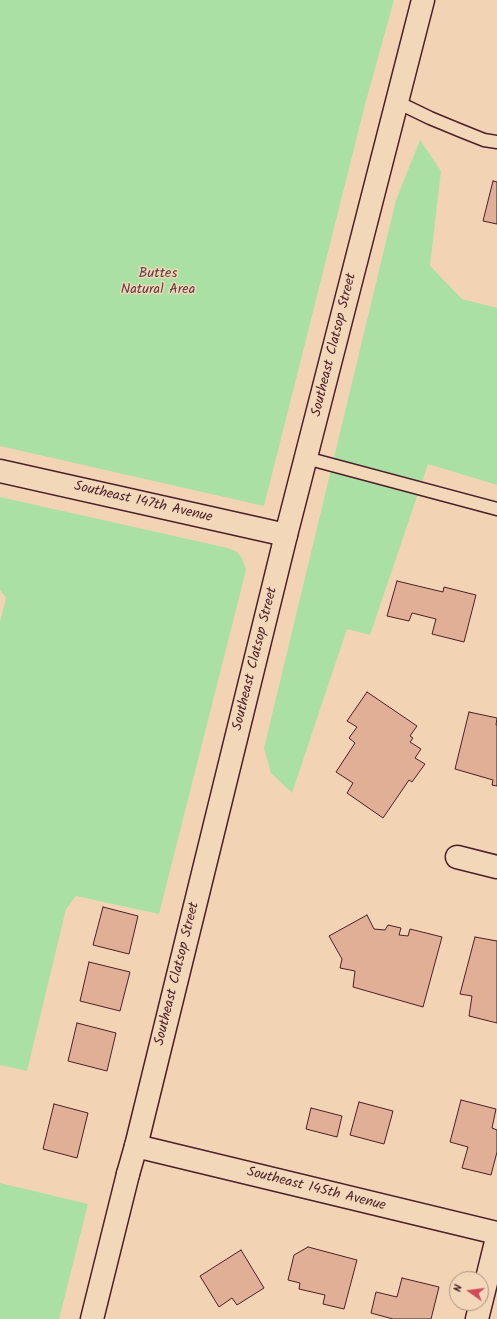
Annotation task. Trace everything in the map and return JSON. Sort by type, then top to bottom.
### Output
[{"type":"street","name":"Southeast Clatsop Street","points":[[92,1319],[286,535],[423,0]]},
{"type":"street","name":"Southeast 147th Avenue","points":[[0,471],[286,535]]},
{"type":"street","points":[[457,857],[497,867]]},
{"type":"street","name":"Southeast 145th Avenue","points":[[136,1146],[497,1233]]},
{"type":"street","points":[[477,1319],[497,1238]]},
{"type":"lane","points":[[397,102],[430,118],[484,140],[497,142]]},
{"type":"lane","points":[[306,458],[497,508]]},
{"type":"green space","name":"Buttes Natural Area","points":[[0,0],[394,0],[366,101],[264,506],[0,446]]},
{"type":"green space","points":[[420,140],[441,171],[430,266],[462,299],[497,308],[497,485],[428,464],[370,635],[347,629],[292,793],[271,773],[264,748],[396,200]]},
{"type":"green space","points":[[0,497],[228,548],[237,552],[242,558],[246,570],[159,914],[76,896],[66,909],[27,1071],[0,1065],[0,622],[6,598],[0,590]]},
{"type":"green space","points":[[0,1183],[88,1204],[59,1319],[0,1319]]},
{"type":"building","points":[[493,181],[497,182],[497,224],[483,221]]},
{"type":"building","points":[[397,581],[443,592],[444,587],[476,595],[464,642],[432,634],[436,619],[412,613],[409,621],[387,616]]},
{"type":"building","points":[[367,692],[417,726],[410,736],[413,738],[410,742],[421,749],[415,758],[425,764],[412,782],[409,780],[383,818],[347,793],[353,783],[336,772],[355,743],[349,738],[357,727],[347,721]]},
{"type":"building","points":[[469,712],[497,718],[497,786],[492,785],[493,780],[455,769]]},
{"type":"building","points":[[103,907],[138,916],[129,954],[93,945]]},
{"type":"building","points":[[367,915],[374,929],[385,930],[388,925],[401,928],[399,935],[408,936],[410,929],[442,937],[423,1007],[353,987],[355,971],[340,968],[342,959],[329,936]]},
{"type":"building","points":[[475,937],[497,941],[497,1023],[469,1016],[472,996],[460,994]]},
{"type":"building","points":[[89,962],[130,972],[120,1011],[80,1001]]},
{"type":"building","points":[[77,1023],[116,1033],[107,1071],[68,1061]]},
{"type":"building","points":[[461,1100],[496,1109],[492,1128],[497,1130],[497,1152],[491,1175],[462,1168],[468,1147],[450,1142]]},
{"type":"building","points":[[359,1102],[393,1111],[384,1144],[350,1135]]},
{"type":"building","points":[[54,1104],[88,1113],[77,1158],[43,1149]]},
{"type":"building","points":[[311,1108],[342,1116],[337,1137],[306,1129]]},
{"type":"building","points":[[308,1247],[357,1260],[344,1309],[323,1304],[325,1295],[299,1289],[300,1283],[288,1280],[294,1255]]},
{"type":"building","points":[[241,1250],[264,1288],[237,1305],[232,1298],[219,1307],[200,1276]]},
{"type":"building","points":[[402,1278],[439,1287],[431,1319],[393,1319],[371,1313],[376,1292],[397,1297]]}]
